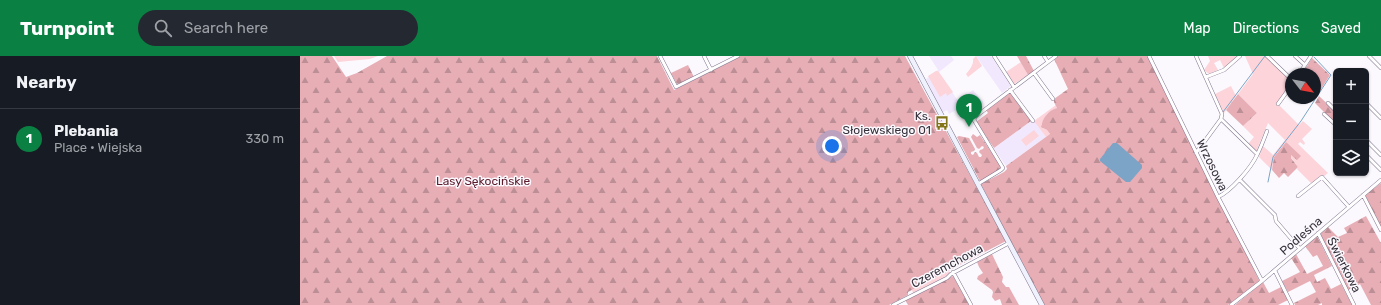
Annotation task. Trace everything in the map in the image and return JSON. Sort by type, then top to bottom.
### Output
[{"type":"street","points":[[660,56],[676,87],[738,56]]},
{"type":"street","points":[[704,56],[711,70]]},
{"type":"street","points":[[910,56],[1042,305]]},
{"type":"street","points":[[994,56],[1014,87]]},
{"type":"street","points":[[1044,56],[1048,62]]},
{"type":"street","points":[[978,184],[1003,168],[980,132],[974,118],[977,114],[1056,56]]},
{"type":"street","name":"Wrzosowa","points":[[1149,56],[1218,197],[1262,281]]},
{"type":"street","points":[[1196,56],[1222,114],[1221,119],[1196,153]]},
{"type":"street","points":[[1206,77],[1224,70],[1240,56]]},
{"type":"street","points":[[1267,56],[1285,73]]},
{"type":"street","points":[[1295,56],[1305,65]]},
{"type":"street","points":[[1303,68],[1311,56]]},
{"type":"street","points":[[1369,56],[1381,68]]},
{"type":"street","points":[[1034,73],[1053,99]]},
{"type":"street","points":[[1010,90],[1033,121]]},
{"type":"street","points":[[1278,104],[1285,94]]},
{"type":"street","points":[[1328,103],[1333,108]]},
{"type":"street","points":[[1368,104],[1381,118]]},
{"type":"street","points":[[1324,114],[1333,122]]},
{"type":"street","points":[[1221,119],[1257,154]]},
{"type":"street","points":[[1218,197],[1223,195],[1239,179],[1257,154],[1267,131]]},
{"type":"street","points":[[1369,143],[1381,155]]},
{"type":"street","points":[[1369,158],[1381,170]]},
{"type":"street","points":[[1298,196],[1322,177],[1349,207]]},
{"type":"street","name":"Podleśna","points":[[1231,305],[1275,271],[1381,180]]},
{"type":"street","points":[[1241,181],[1274,215],[1276,220],[1300,249]]},
{"type":"street","points":[[1363,195],[1381,230]]},
{"type":"street","name":"Świerkowa","points":[[1318,233],[1354,305]]},
{"type":"street","name":"Czeremchowa","points":[[893,305],[947,278],[953,272],[1010,243]]},
{"type":"street","points":[[1275,271],[1292,305]]},
{"type":"street","points":[[953,272],[971,305]]},
{"type":"street","points":[[903,300],[905,305]]},
{"type":"shaded area","points":[[334,56],[378,56],[370,59],[338,62]]},
{"type":"shaded area","points":[[929,56],[951,56],[954,60],[939,72],[958,101],[973,90],[983,102],[982,104],[979,105],[972,97],[961,105],[960,104],[955,107],[956,110],[949,114],[947,110],[942,113],[926,79],[938,70]]},
{"type":"shaded area","points":[[976,56],[991,56],[1011,86],[1002,93]]},
{"type":"shaded area","points":[[976,56],[982,66],[968,77],[966,74]]},
{"type":"shaded area","points":[[1208,56],[1239,56],[1224,68],[1220,60],[1214,63],[1218,70],[1209,74],[1204,70],[1210,61]]},
{"type":"shaded area","points":[[1245,56],[1266,56],[1285,75],[1285,91],[1277,103],[1299,125],[1303,121],[1312,129],[1302,139],[1305,143],[1304,145],[1300,142],[1298,144],[1328,173],[1323,177],[1320,176],[1311,183],[1297,169],[1298,167],[1290,156],[1292,155],[1286,142],[1274,157],[1272,170],[1259,157],[1263,146],[1273,155],[1285,140],[1268,123],[1256,152],[1248,144],[1254,137],[1243,126],[1257,113],[1238,94],[1253,74]]},
{"type":"shaded area","points":[[1021,62],[1028,75],[1014,84],[1006,72]]},
{"type":"shaded area","points":[[938,71],[953,92],[947,96],[946,93],[940,97],[928,76]]},
{"type":"shaded area","points":[[1231,86],[1236,96],[1224,113],[1215,94]]},
{"type":"shaded area","points":[[1056,105],[1057,108],[1047,114],[1041,125],[1050,134],[1046,137],[1034,121]]},
{"type":"shaded area","points":[[1034,120],[1046,137],[1006,166],[994,148]]},
{"type":"shaded area","points":[[1034,130],[1039,136],[1026,146],[1021,140]]},
{"type":"shaded area","points":[[949,271],[950,273],[946,277],[913,293],[912,290]]},
{"type":"green space","name":"Lasy Sękocińskie","points":[[300,56],[332,56],[346,77],[357,73],[387,56],[657,56],[674,90],[739,56],[905,56],[1006,241],[908,292],[908,295],[889,305],[300,305]]},
{"type":"green space","points":[[1017,56],[1026,56],[1034,71],[1028,75]]},
{"type":"green space","points":[[1058,56],[1148,56],[1260,282],[1228,305],[1044,305],[981,184],[1004,172],[1007,169],[1006,166],[1050,134],[1047,130],[1041,127],[1043,120],[1046,115],[1057,108],[1054,99],[1068,89],[1054,59]]},
{"type":"green space","points":[[1312,58],[1330,75],[1321,89],[1321,68],[1306,68]]},
{"type":"green space","points":[[688,65],[694,77],[678,86],[671,73]]},
{"type":"green space","points":[[1009,92],[1031,121],[994,148],[976,122],[988,113],[985,109]]},
{"type":"green space","points":[[1238,94],[1257,113],[1243,126],[1226,110]]},
{"type":"green space","points":[[1321,98],[1333,109],[1333,121],[1316,104],[1321,104]]},
{"type":"green space","points":[[973,134],[977,137],[980,135],[1001,167],[1000,170],[980,181],[957,137],[969,138],[975,149],[971,152],[971,154],[973,155],[975,152],[979,157],[981,157],[982,155],[979,152],[984,147],[982,146],[979,149],[977,148],[971,137]]},
{"type":"green space","points":[[1286,142],[1301,156],[1297,160],[1291,155],[1291,158],[1298,167],[1288,177],[1284,173],[1279,178],[1272,170],[1274,157]]},
{"type":"green space","points":[[1381,183],[1381,227],[1365,195]]},
{"type":"green space","points":[[1366,216],[1381,243],[1381,305],[1371,305],[1360,284],[1348,290],[1320,234],[1328,227],[1338,237],[1347,233],[1344,228]]},
{"type":"green space","points":[[1317,236],[1332,266],[1314,275],[1317,282],[1325,278],[1331,289],[1341,284],[1352,305],[1322,305],[1322,303],[1318,305],[1295,305],[1294,303],[1316,292],[1310,281],[1288,292],[1282,281],[1300,272],[1291,258],[1296,254],[1307,274],[1323,266],[1317,255],[1313,257],[1305,246]]},
{"type":"green space","points":[[992,254],[1003,277],[1002,282],[1006,287],[1009,287],[1019,305],[1002,305],[1000,299],[995,301],[992,297],[992,290],[977,279],[978,276],[983,273],[977,262]]},
{"type":"green space","points":[[953,276],[969,305],[908,305],[905,300]]},
{"type":"green space","points":[[1263,282],[1269,293],[1281,287],[1288,300],[1278,305],[1235,305]]},
{"type":"water","points":[[1113,143],[1117,143],[1142,165],[1142,168],[1130,182],[1126,182],[1100,161]]},
{"type":"waterway","points":[[1223,112],[1265,56]]},
{"type":"waterway","points":[[1268,182],[1273,157],[1301,121],[1331,75],[1314,57]]},
{"type":"place","name":"Ks. Słojewskiego 01","points":[[942,123]]},
{"type":"place","name":"Plebania","points":[[969,127]]}]
